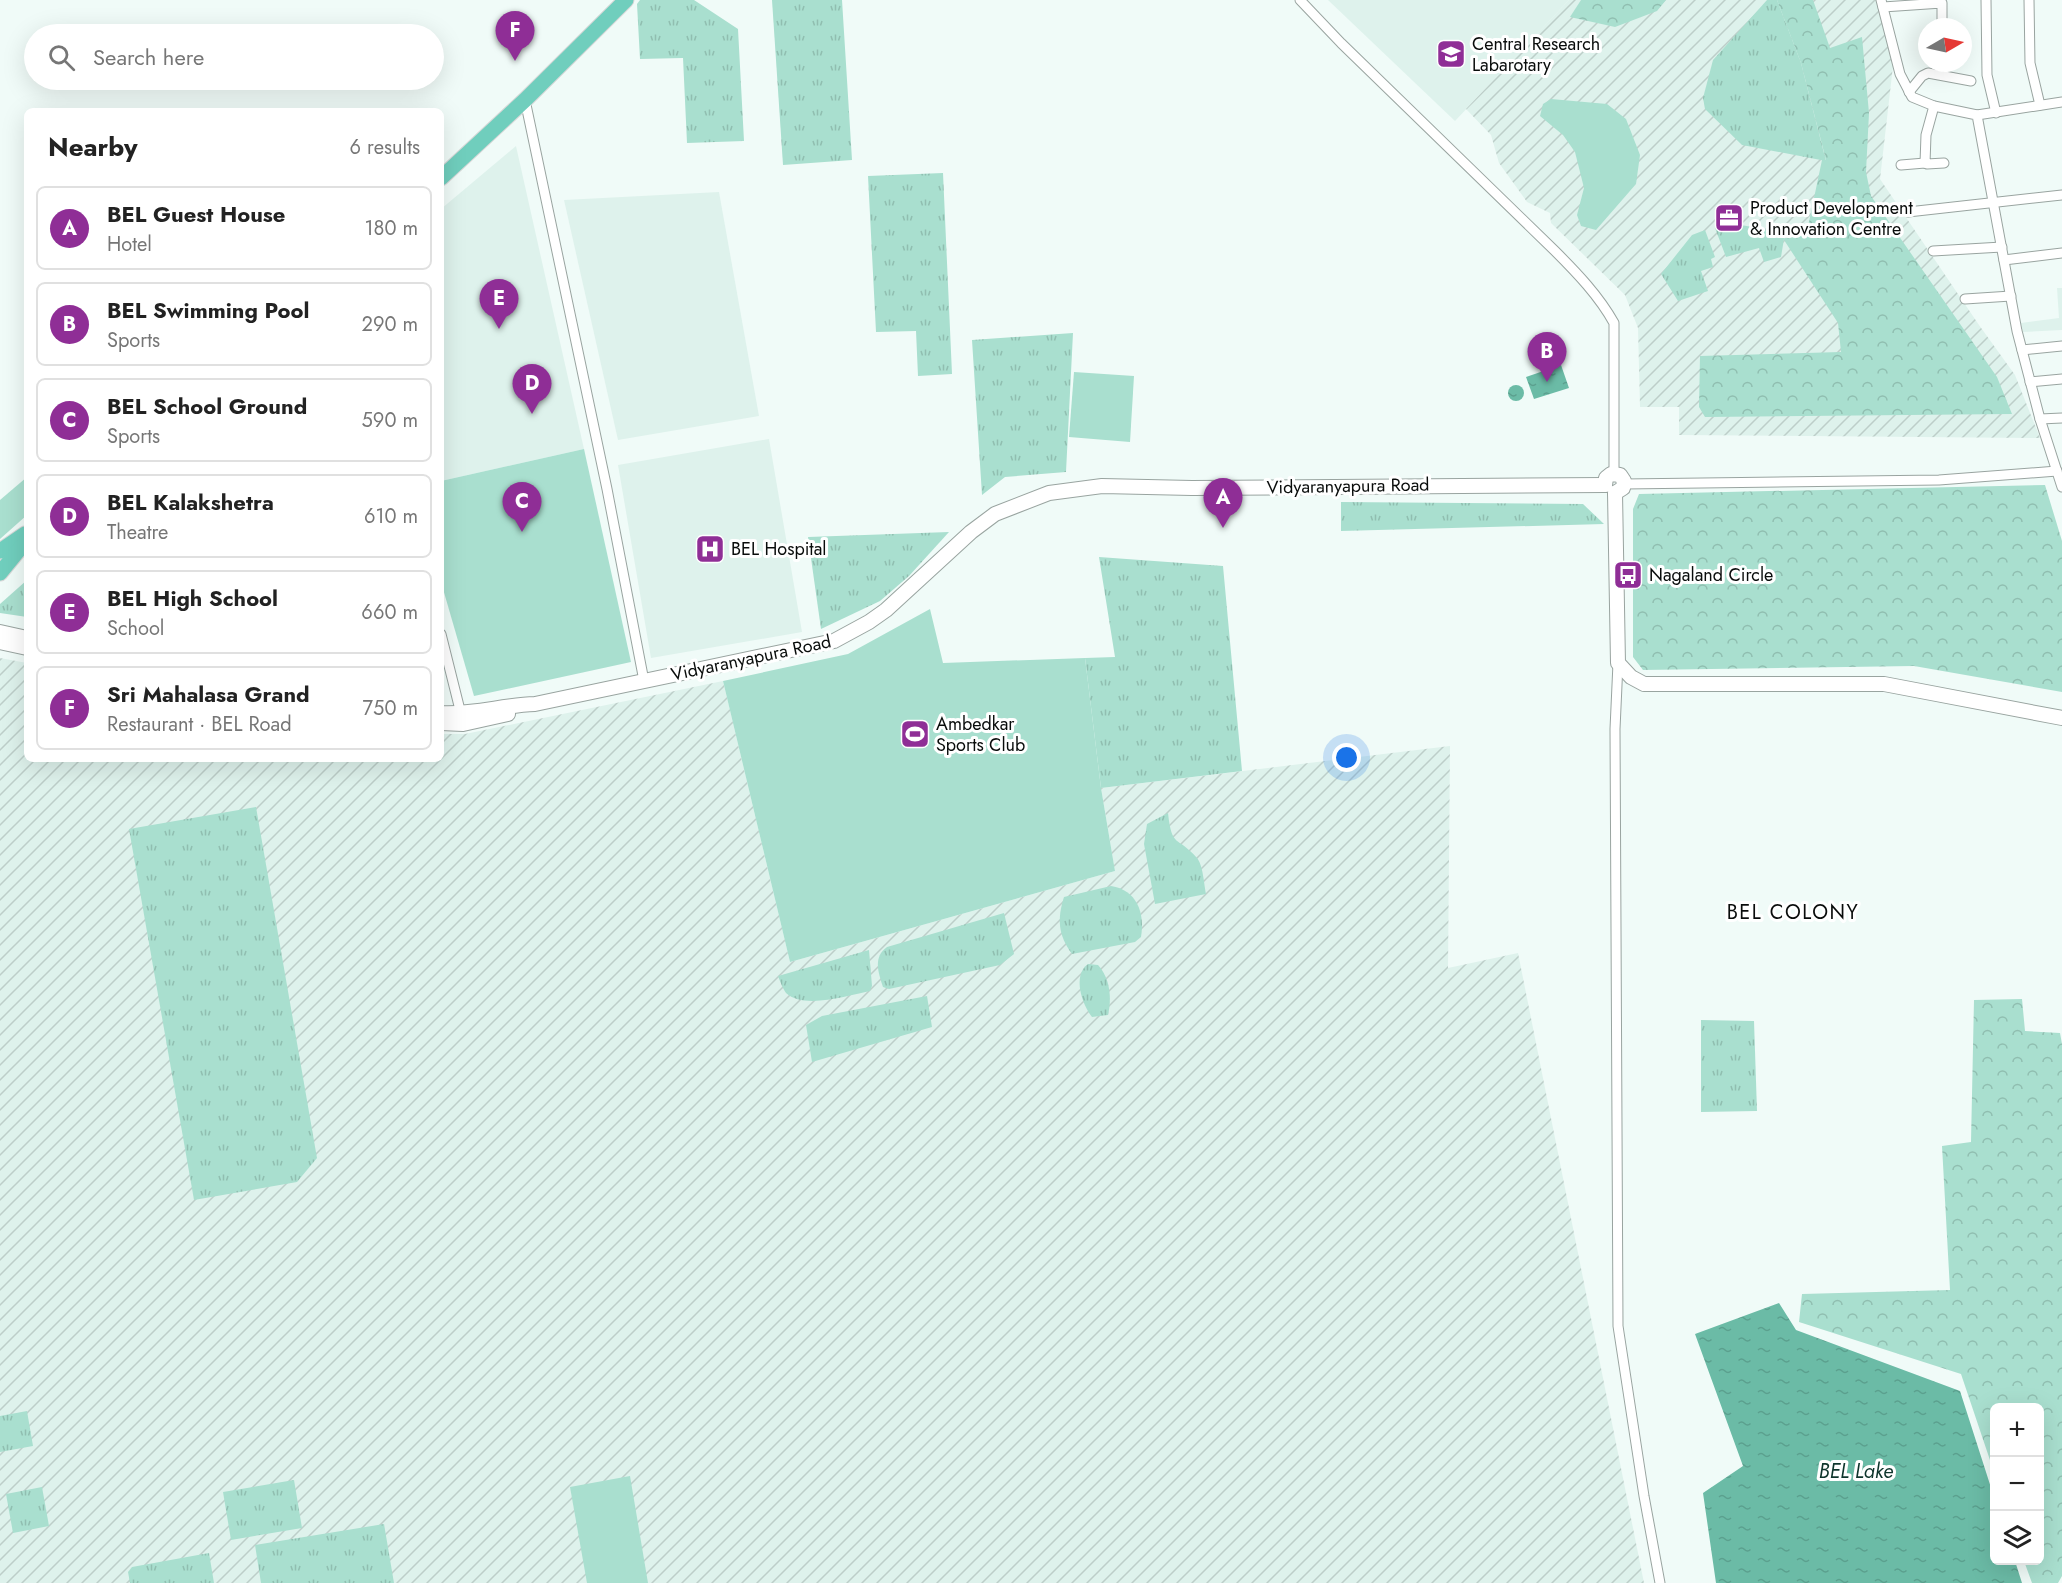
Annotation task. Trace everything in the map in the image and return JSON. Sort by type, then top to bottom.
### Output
[{"type":"main road","points":[[444,175],[525,100],[626,0]]},
{"type":"main road","points":[[1614,473],[1608,476],[1614,487],[1617,663],[1631,678],[1644,684],[1884,684],[2062,718]]},
{"type":"main road","name":"Vidyaranyapura Road","points":[[444,722],[514,713],[535,704],[834,641],[886,610],[989,518],[1049,493],[1102,486],[1192,488],[1614,487]]},
{"type":"main road","points":[[0,551],[24,535]]},
{"type":"main road","points":[[0,573],[24,544]]},
{"type":"main road","points":[[0,632],[24,637]]},
{"type":"main road","points":[[0,642],[24,647]]},
{"type":"main road","name":"Vidyaranyapura Road","points":[[444,714],[462,719]]},
{"type":"street","points":[[1300,0],[1341,43],[1536,231],[1571,267],[1608,312],[1614,322],[1614,473]]},
{"type":"street","points":[[1986,0],[1987,75],[1996,113]]},
{"type":"street","points":[[2029,0],[2030,63],[2040,105]]},
{"type":"street","points":[[1942,18],[1941,3],[1882,3],[1900,74],[1912,97],[1934,106],[1977,115],[2062,102]]},
{"type":"street","points":[[1909,92],[1922,76],[1928,73],[1971,81]]},
{"type":"street","points":[[525,100],[607,489],[644,681]]},
{"type":"street","points":[[1925,163],[1926,135],[1934,106]]},
{"type":"street","points":[[1977,115],[2022,350],[2040,419],[2062,487]]},
{"type":"street","points":[[1901,165],[1944,163]]},
{"type":"street","points":[[1908,212],[2062,195]]},
{"type":"street","points":[[1933,251],[2002,247]]},
{"type":"street","points":[[2004,260],[2062,253]]},
{"type":"street","points":[[1965,299],[2011,296]]},
{"type":"street","points":[[2022,350],[2062,346]]},
{"type":"street","points":[[2030,382],[2062,379]]},
{"type":"street","points":[[2040,419],[2062,418]]},
{"type":"street","points":[[1614,487],[1939,480],[2057,471]]},
{"type":"street","points":[[444,646],[462,719]]},
{"type":"street","points":[[1617,663],[1615,740],[1618,1326],[1660,1583]]},
{"type":"shaded area","name":"Central Research Labarotary","points":[[1328,0],[1569,0],[1455,121]]},
{"type":"shaded area","name":"Product Development & Innovation Centre","points":[[1569,0],[1877,0],[1893,66],[1880,179],[2015,375],[2040,438],[1679,435],[1679,407],[1640,407],[1638,328],[1625,295],[1551,223],[1550,213],[1527,202],[1499,163],[1491,135],[1466,109]]},
{"type":"shaded area","points":[[516,146],[584,449],[444,480],[444,206]]},
{"type":"shaded area","points":[[719,192],[759,416],[618,440],[564,200]]},
{"type":"shaded area","points":[[2057,288],[2062,288],[2062,330],[2023,332],[2021,323],[2059,318]]},
{"type":"shaded area","name":"BEL Hospital","points":[[769,439],[802,632],[651,658],[618,465]]},
{"type":"shaded area","points":[[0,658],[24,662],[24,762],[444,762],[444,734],[465,734],[723,681],[790,962],[1115,871],[1101,788],[1450,746],[1448,968],[1518,953],[1644,1583],[0,1583]]},
{"type":"green space","points":[[640,0],[694,0],[738,29],[744,141],[687,143],[683,58],[640,59],[637,4]]},
{"type":"green space","points":[[772,0],[842,0],[852,160],[783,165]]},
{"type":"green space","points":[[1581,0],[1666,0],[1657,11],[1615,27],[1570,17]]},
{"type":"green space","points":[[1767,0],[1777,0],[1801,63],[1826,161],[1742,145],[1705,109],[1703,98],[1713,60]]},
{"type":"green space","points":[[1777,0],[1813,0],[1830,48],[1862,37],[1869,113],[1866,172],[1871,196],[1997,377],[2012,414],[1705,417],[1699,407],[1700,356],[1841,352],[1838,323],[1784,240],[1785,233],[1806,236],[1822,160],[1826,160],[1801,63]]},
{"type":"green space","points":[[1551,99],[1607,104],[1626,119],[1640,155],[1636,184],[1596,230],[1581,226],[1577,215],[1584,188],[1575,152],[1563,135],[1540,116],[1543,104]]},
{"type":"green space","points":[[943,173],[952,374],[918,376],[916,331],[876,332],[868,176]]},
{"type":"green space","points":[[1730,223],[1785,233],[1781,257],[1764,262],[1759,248],[1726,257],[1715,228]]},
{"type":"green space","points":[[1705,230],[1715,257],[1711,259],[1713,267],[1701,271],[1708,291],[1678,301],[1661,274],[1692,235]]},
{"type":"green space","points":[[1073,333],[1066,472],[1005,477],[982,495],[972,340]]},
{"type":"green space","points":[[1074,372],[1134,376],[1130,442],[1069,437]]},
{"type":"green space","points":[[584,449],[631,662],[474,696],[444,592],[444,480]]},
{"type":"green space","points":[[24,480],[24,518],[0,539],[0,500]]},
{"type":"green space","points":[[2045,485],[2062,541],[2062,692],[1914,666],[1643,670],[1633,657],[1633,509],[1639,494]]},
{"type":"green space","points":[[1341,502],[1583,504],[1604,524],[1341,531]]},
{"type":"green space","points":[[949,532],[909,576],[880,601],[821,629],[808,537]]},
{"type":"green space","points":[[1099,557],[1223,566],[1242,771],[1101,788],[1085,658],[1115,657]]},
{"type":"green space","points":[[24,583],[24,617],[0,613],[0,604]]},
{"type":"green space","name":"Ambedkar Sports Club","points":[[930,609],[943,663],[1085,658],[1101,788],[1115,871],[790,962],[723,681],[848,654]]},
{"type":"green space","points":[[256,807],[317,1158],[297,1182],[194,1200],[129,829]]},
{"type":"green space","points":[[1168,813],[1174,837],[1199,861],[1206,894],[1155,904],[1144,844],[1147,824]]},
{"type":"green space","points":[[1111,886],[1127,892],[1137,904],[1142,919],[1141,937],[1135,942],[1072,954],[1060,927],[1060,913],[1064,897]]},
{"type":"green space","points":[[1004,913],[1014,954],[1000,965],[889,989],[883,987],[878,970],[878,960],[887,947]]},
{"type":"green space","points":[[869,950],[872,986],[870,991],[827,1000],[804,1000],[786,993],[778,976]]},
{"type":"green space","points":[[1088,964],[1098,965],[1105,976],[1110,995],[1108,1015],[1092,1017],[1082,998],[1080,975]]},
{"type":"green space","points":[[927,996],[932,1027],[812,1062],[806,1025],[822,1016]]},
{"type":"green space","points":[[2022,999],[2025,1031],[2060,1033],[2062,1044],[2062,1576],[2058,1583],[2032,1583],[2025,1565],[2044,1565],[2044,1403],[1990,1403],[1990,1460],[1961,1374],[1799,1322],[1802,1294],[1950,1290],[1942,1146],[1971,1142],[1974,1000]]},
{"type":"green space","points":[[1701,1020],[1754,1021],[1757,1111],[1701,1112]]},
{"type":"green space","points":[[27,1411],[33,1446],[0,1452],[0,1416]]},
{"type":"green space","points":[[630,1476],[648,1583],[587,1583],[570,1487]]},
{"type":"green space","points":[[294,1480],[302,1528],[231,1540],[223,1492]]},
{"type":"green space","points":[[42,1487],[49,1526],[13,1533],[6,1494]]},
{"type":"green space","points":[[384,1524],[394,1583],[261,1583],[255,1545]]},
{"type":"green space","points":[[209,1553],[214,1583],[130,1583],[128,1572],[132,1567]]},
{"type":"water","points":[[1561,365],[1569,388],[1534,399],[1526,377]]},
{"type":"water","points":[[1516,385],[1522,387],[1524,393],[1522,399],[1516,401],[1510,399],[1508,393],[1510,387]]},
{"type":"water","name":"BEL Lake","points":[[1779,1303],[1796,1330],[1960,1391],[1990,1485],[1990,1565],[2016,1565],[2022,1583],[1716,1583],[1703,1493],[1743,1466],[1695,1334]]},
{"type":"place","name":"Central Research Labarotary","points":[[1451,54]]},
{"type":"place","name":"Sri Mahalasa Grand","points":[[515,61]]},
{"type":"place","name":"Product Development & Innovation Centre","points":[[1729,218]]},
{"type":"place","name":"BEL High School","points":[[499,329]]},
{"type":"place","name":"BEL Swimming Pool","points":[[1547,382]]},
{"type":"place","name":"BEL Kalakshetra","points":[[532,414]]},
{"type":"place","name":"BEL Guest House","points":[[1223,528]]},
{"type":"place","name":"BEL School Ground","points":[[522,532]]},
{"type":"place","name":"BEL Hospital","points":[[710,549]]},
{"type":"place","name":"Nagaland Circle","points":[[1628,575]]},
{"type":"place","name":"Ambedkar Sports Club","points":[[915,734]]},
{"type":"district","name":"BEL COLONY","points":[[1793,912]]}]
